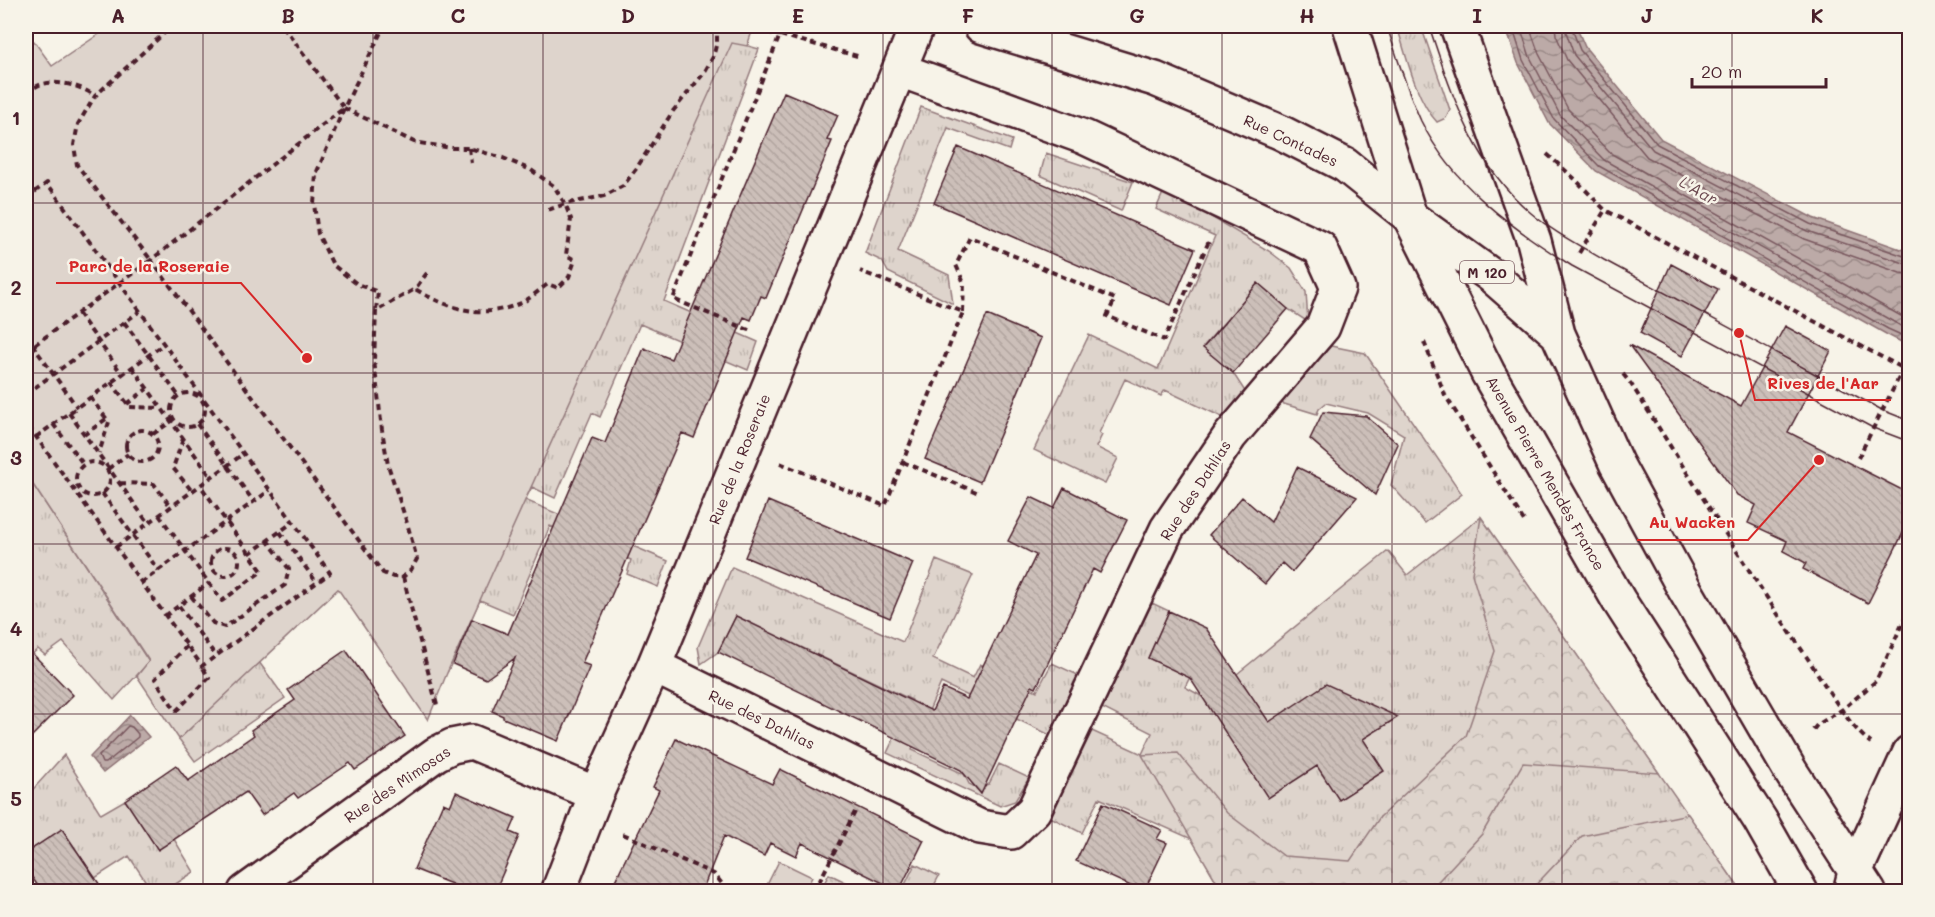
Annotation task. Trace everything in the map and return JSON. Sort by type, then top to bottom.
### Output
[{"type":"street","name":"Rue de la Roseraie","points":[[558,891],[591,806],[654,666],[917,26]]},
{"type":"street","name":"Rue Contades","points":[[981,26],[1155,79],[1282,133],[1345,165],[1410,217],[1492,276],[1558,334]]},
{"type":"street","name":"Avenue Pierre Mendès France","points":[[1350,26],[1410,217],[1494,385],[1607,580],[1760,820],[1801,891]]},
{"type":"street","points":[[1456,26],[1534,242],[1558,334],[1617,463],[1685,590],[1858,885]]},
{"type":"street","name":"Rue des Dahlias","points":[[654,666],[980,827],[1011,832],[1034,810],[1167,530],[1230,436],[1323,327],[1338,288],[1320,248],[1084,137],[900,70]]},
{"type":"street","name":"Rue des Mimosas","points":[[245,891],[435,754],[452,746],[472,742],[591,806]]},
{"type":"street","points":[[1858,885],[1910,753]]},
{"type":"path","points":[[172,26],[95,96],[78,124],[74,145],[77,165],[151,260],[383,573],[393,577],[403,577],[411,570],[417,558],[388,465],[382,430],[374,360],[378,292],[357,284],[333,265],[318,234],[314,204],[316,174],[344,108],[384,26]]},
{"type":"path","points":[[283,26],[344,108],[414,142],[469,148],[503,158],[531,170],[555,186],[565,204],[571,219],[566,255],[575,260],[569,277],[558,288],[548,284],[522,303],[499,310],[477,312],[438,302],[415,289]]},
{"type":"path","points":[[548,210],[604,196],[623,186],[673,111],[709,65],[717,42],[717,31],[714,26]]},
{"type":"path","points":[[736,26],[843,51],[900,70]]},
{"type":"path","points":[[783,26],[673,299],[786,344]]},
{"type":"path","points":[[26,93],[42,84],[62,84],[87,90],[95,96]]},
{"type":"path","points":[[26,351],[151,260],[344,108]]},
{"type":"path","points":[[469,148],[471,163]]},
{"type":"path","points":[[26,198],[47,183],[330,573],[202,666]]},
{"type":"path","points":[[1577,256],[1605,210],[1910,372]]},
{"type":"path","points":[[744,448],[885,506],[963,312],[964,283],[956,265],[970,237],[1115,299],[1107,316],[1164,340],[1211,237]]},
{"type":"path","points":[[823,256],[963,312]]},
{"type":"path","points":[[376,311],[415,289],[427,273]]},
{"type":"path","points":[[26,394],[140,310]]},
{"type":"path","points":[[78,313],[122,374]]},
{"type":"path","points":[[124,322],[178,396]]},
{"type":"path","points":[[26,336],[77,407]]},
{"type":"path","points":[[36,437],[164,344]]},
{"type":"path","points":[[1858,458],[1910,356]]},
{"type":"path","points":[[132,367],[211,477]]},
{"type":"path","points":[[1617,368],[1631,384],[1776,613],[1843,710],[1876,681],[1910,607]]},
{"type":"path","points":[[111,382],[130,408],[162,408]]},
{"type":"path","points":[[127,404],[147,388]]},
{"type":"path","points":[[192,393],[203,400],[205,413],[197,424],[185,427],[172,421],[171,406],[178,396],[192,393]]},
{"type":"path","points":[[90,397],[109,422],[99,454]]},
{"type":"path","points":[[69,413],[148,523]]},
{"type":"path","points":[[84,435],[106,419]]},
{"type":"path","points":[[153,434],[172,421]]},
{"type":"path","points":[[26,423],[77,490],[202,666],[209,678],[177,711],[154,679],[187,646]]},
{"type":"path","points":[[53,424],[84,465]]},
{"type":"path","points":[[197,424],[254,502]]},
{"type":"path","points":[[142,430],[153,434],[158,447],[152,459],[139,462],[133,459],[128,454],[126,443],[132,434],[142,430]]},
{"type":"path","points":[[184,439],[173,468],[192,491]]},
{"type":"path","points":[[108,469],[128,454]]},
{"type":"path","points":[[116,547],[243,454]]},
{"type":"path","points":[[903,462],[979,494]]},
{"type":"path","points":[[77,490],[78,469],[84,465],[97,463],[108,469]]},
{"type":"path","points":[[77,490],[89,496],[102,493],[109,483],[108,469]]},
{"type":"path","points":[[120,483],[154,484],[171,507]]},
{"type":"path","points":[[159,515],[222,601],[262,571],[200,485]]},
{"type":"path","points":[[141,583],[270,490]]},
{"type":"path","points":[[102,493],[159,571]]},
{"type":"path","points":[[249,554],[293,522]]},
{"type":"path","points":[[280,532],[317,583]]},
{"type":"path","points":[[191,596],[213,623],[225,627],[285,585],[289,569],[267,540]]},
{"type":"path","points":[[234,551],[243,545]]},
{"type":"path","points":[[224,547],[234,551],[240,562],[234,573],[222,576],[212,569],[210,560],[215,552],[224,547]]},
{"type":"path","points":[[203,575],[212,569]]},
{"type":"path","points":[[403,577],[435,703],[452,746]]},
{"type":"path","points":[[165,615],[209,584]]},
{"type":"path","points":[[179,606],[216,656]]},
{"type":"path","points":[[814,891],[874,774]]},
{"type":"path","points":[[591,806],[714,874],[729,891]]},
{"type":"green space","points":[[111,26],[754,26],[747,46],[732,43],[447,673],[428,720],[338,589],[179,739],[137,676],[149,661],[26,474],[26,47],[34,41],[52,66]]},
{"type":"green space","points":[[1397,26],[1421,26],[1450,110],[1446,118],[1437,122],[1423,102],[1412,77]]},
{"type":"green space","points":[[730,41],[748,41],[748,46],[759,49],[664,301],[758,342],[748,370],[640,324],[600,417],[592,413],[555,498],[532,487],[525,500],[668,561],[658,587],[627,574],[631,560],[550,526],[513,614],[480,600],[447,673]]},
{"type":"green space","points":[[921,107],[1012,140],[1009,150],[948,128],[898,251],[949,275],[953,304],[888,272],[882,261],[865,253]]},
{"type":"green space","points":[[1046,153],[1133,182],[1121,211],[1040,175]]},
{"type":"green space","points":[[1163,193],[1179,198],[1269,251],[1291,268],[1306,292],[1308,322],[1288,309],[1258,283],[1203,347],[1233,373],[1246,393],[1226,419],[1165,390],[1161,396],[1125,379],[1099,433],[1102,435],[1096,447],[1118,458],[1105,484],[1034,450],[1089,335],[1158,369],[1215,236],[1156,209]]},
{"type":"green space","points":[[1331,346],[1365,353],[1462,494],[1425,523],[1391,485],[1404,435],[1368,413],[1326,403],[1317,414],[1281,403]]},
{"type":"green space","points":[[26,474],[149,662],[114,700],[63,642],[45,655],[38,649],[30,656],[26,651]]},
{"type":"green space","points":[[1481,517],[1741,891],[1222,891],[1192,839],[1099,798],[1082,833],[1050,817],[1092,731],[1142,754],[1152,733],[1102,708],[1152,603],[1169,611],[1148,658],[1190,677],[1185,687],[1203,697],[1237,674],[1388,551],[1407,575]]},
{"type":"green space","points":[[1481,517],[1659,773],[1523,763],[1482,834],[1429,891],[1222,891],[1142,755],[1178,753],[1227,813],[1284,856],[1350,861],[1380,817],[1466,736],[1495,651],[1472,574]]},
{"type":"green space","points":[[936,560],[973,575],[933,659],[973,678],[980,664],[1037,691],[1052,663],[1078,675],[1050,735],[941,683],[912,750],[964,774],[969,784],[977,788],[989,784],[999,764],[1029,778],[1015,801],[1000,806],[887,753],[912,700],[736,616],[718,652],[701,664],[698,647],[732,567],[903,642]]},
{"type":"green space","points":[[259,662],[285,698],[195,761],[179,739]]},
{"type":"green space","points":[[64,755],[101,814],[125,800],[158,849],[174,839],[194,872],[165,891],[152,891],[129,856],[95,878],[62,829],[26,853],[26,797]]},
{"type":"green space","points":[[1688,814],[1741,891],[1530,891],[1582,836]]},
{"type":"green space","points":[[779,861],[812,877],[805,891],[764,891]]},
{"type":"green space","points":[[915,864],[939,876],[931,891],[902,891]]},
{"type":"green space","points":[[829,874],[864,891],[820,891]]},
{"type":"water","name":"L'Aar","points":[[1505,26],[1576,26],[1585,47],[1661,139],[1813,218],[1909,252],[1909,346],[1596,171],[1549,123],[1518,63]]},
{"type":"water","points":[[130,715],[149,737],[103,773],[90,757]]},
{"type":"building","points":[[784,92],[838,115],[827,140],[832,141],[766,298],[761,296],[751,320],[744,317],[694,438],[682,433],[582,663],[590,666],[558,741],[503,718],[492,711],[515,658],[486,679],[453,664],[472,619],[508,634],[592,438],[605,443],[644,348],[671,359]]},
{"type":"building","points":[[958,147],[1195,249],[1171,305],[934,203]]},
{"type":"building","points":[[1671,264],[1718,289],[1682,356],[1640,333]]},
{"type":"building","points":[[1258,283],[1288,309],[1233,373],[1203,348]]},
{"type":"building","points":[[987,315],[1041,338],[980,482],[925,459]]},
{"type":"building","points":[[1785,326],[1831,351],[1788,432],[1910,494],[1910,519],[1868,603],[1803,569],[1806,563],[1783,551],[1787,541],[1748,523],[1756,505],[1737,495],[1629,345],[1741,406]]},
{"type":"building","points":[[1323,412],[1366,416],[1398,444],[1375,495],[1310,439]]},
{"type":"building","points":[[1297,467],[1357,497],[1292,572],[1282,563],[1265,584],[1209,535],[1242,497],[1271,522]]},
{"type":"building","points":[[1064,488],[1127,520],[1100,573],[1093,569],[1036,688],[1032,686],[981,794],[961,770],[718,652],[736,616],[932,711],[943,688],[967,699],[1036,555],[1008,541],[1031,497],[1054,508]]},
{"type":"building","points":[[768,501],[913,563],[890,618],[745,557]]},
{"type":"building","points":[[1169,611],[1206,628],[1269,722],[1326,684],[1398,717],[1363,739],[1384,771],[1339,800],[1317,766],[1268,798],[1190,678],[1148,658]]},
{"type":"building","points":[[26,647],[73,695],[26,742]]},
{"type":"building","points":[[346,650],[405,736],[355,770],[350,763],[298,798],[294,793],[262,815],[246,792],[158,850],[125,800],[176,765],[188,781],[254,735],[251,730],[295,700],[288,690]]},
{"type":"building","points":[[676,739],[772,784],[780,769],[924,840],[899,891],[802,843],[796,856],[770,843],[764,856],[724,836],[702,891],[610,891],[659,790],[653,787]]},
{"type":"building","points":[[456,792],[516,818],[510,832],[519,836],[495,891],[469,891],[414,869],[443,803],[450,806]]},
{"type":"building","points":[[1103,803],[1162,830],[1157,839],[1167,843],[1145,889],[1136,885],[1135,888],[1076,861]]},
{"type":"building","points":[[62,829],[104,891],[41,891],[26,868],[26,853]]},
{"type":"tram line","points":[[1387,26],[1411,98],[1434,144],[1467,185],[1506,221],[1572,266],[1873,428],[1910,442]]},
{"type":"tram line","points":[[1429,26],[1456,103],[1479,150],[1511,194],[1539,220],[1604,260],[1882,410],[1910,421]]},
{"type":"place","name":"Rives de l'Aar","points":[[1739,333]]},
{"type":"place","name":"Parc de la Roseraie","points":[[307,358]]},
{"type":"place","name":"Au Wacken","points":[[1819,460]]}]
